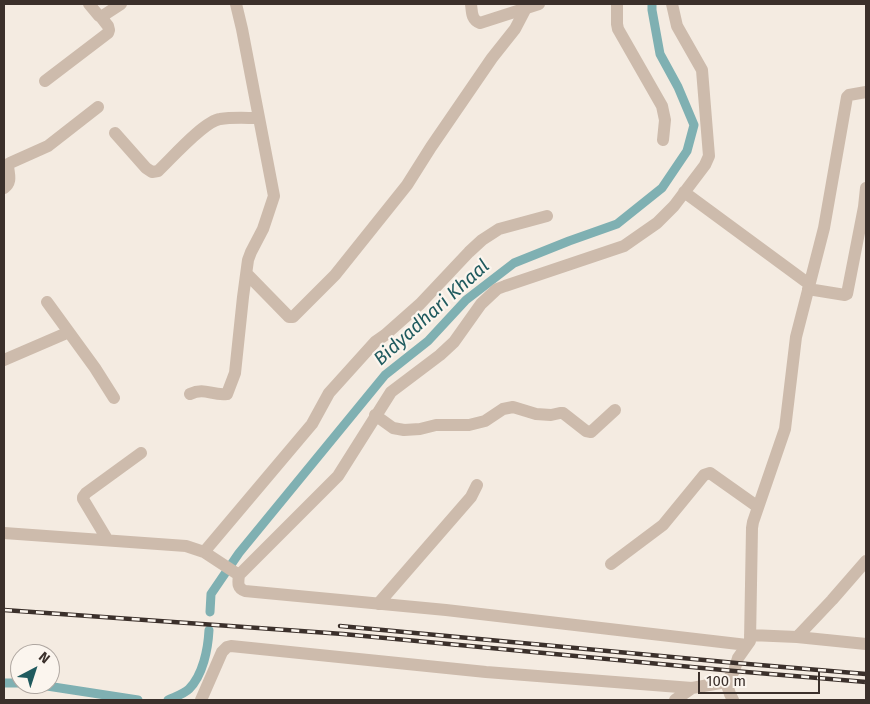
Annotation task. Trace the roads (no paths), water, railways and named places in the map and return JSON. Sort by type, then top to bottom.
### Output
[{"type":"street","points":[[45,81],[108,33],[108,26],[88,4]]},
{"type":"street","points":[[101,17],[121,4]]},
{"type":"street","points":[[190,394],[203,391],[219,395],[227,394],[235,373],[248,260],[263,229],[274,196],[236,4]]},
{"type":"street","points":[[471,4],[473,18],[480,23],[539,4]]},
{"type":"street","points":[[617,4],[618,29],[662,106],[665,120],[663,140]]},
{"type":"street","points":[[672,4],[677,26],[702,70],[709,156],[706,165],[674,206],[657,223],[624,246],[497,289],[481,304],[454,342],[391,392],[338,476],[238,575],[238,587],[245,591],[749,640],[797,637],[866,644]]},
{"type":"street","points":[[247,274],[289,317],[293,317],[335,275],[408,185],[431,147],[492,58],[515,29],[526,8]]},
{"type":"street","points":[[201,700],[222,652],[231,646],[486,672],[692,688],[726,682],[734,671],[738,658],[749,640],[752,528],[785,428],[796,337],[824,228],[847,97],[866,92]]},
{"type":"street","points":[[4,188],[10,178],[8,164],[10,162],[48,146],[98,107]]},
{"type":"street","points":[[115,134],[146,168],[152,172],[158,171],[201,129],[211,122],[219,119],[258,118]]},
{"type":"street","points":[[684,192],[809,287],[847,294],[863,229],[866,188]]},
{"type":"street","points":[[204,552],[312,424],[329,393],[375,342],[420,304],[468,252],[482,240],[499,229],[546,216]]},
{"type":"street","points":[[47,302],[95,368],[114,398]]},
{"type":"street","points":[[4,360],[69,332]]},
{"type":"street","points":[[375,415],[393,428],[404,430],[485,421],[503,409],[513,407],[536,414],[560,412],[586,431],[591,432],[615,410]]},
{"type":"street","points":[[107,540],[83,497],[141,454]]},
{"type":"street","points":[[610,564],[663,525],[704,475],[710,473],[758,507]]},
{"type":"street","points":[[378,604],[471,496],[476,485]]},
{"type":"street","points":[[4,533],[186,546],[204,552],[238,575]]},
{"type":"street","points":[[797,637],[866,561]]},
{"type":"street","points":[[726,682],[734,700]]},
{"type":"street","points":[[675,700],[692,688]]},
{"type":"waterway","name":"Bidyadhari Khaal","points":[[210,612],[211,594],[239,553],[385,375],[428,341],[466,300],[514,263],[617,224],[662,188],[687,151],[694,125],[678,87],[660,54],[652,4]]},
{"type":"waterway","name":"Bidyadhari Khaal","points":[[168,700],[187,691],[198,677],[206,653],[209,630]]},
{"type":"waterway","name":"Bidyadhari Khaal","points":[[4,683],[10,683]]},
{"type":"waterway","name":"Bidyadhari Khaal","points":[[60,688],[138,700]]},
{"type":"railway","points":[[4,610],[343,634],[866,682]]},
{"type":"railway","points":[[340,626],[866,674]]}]
